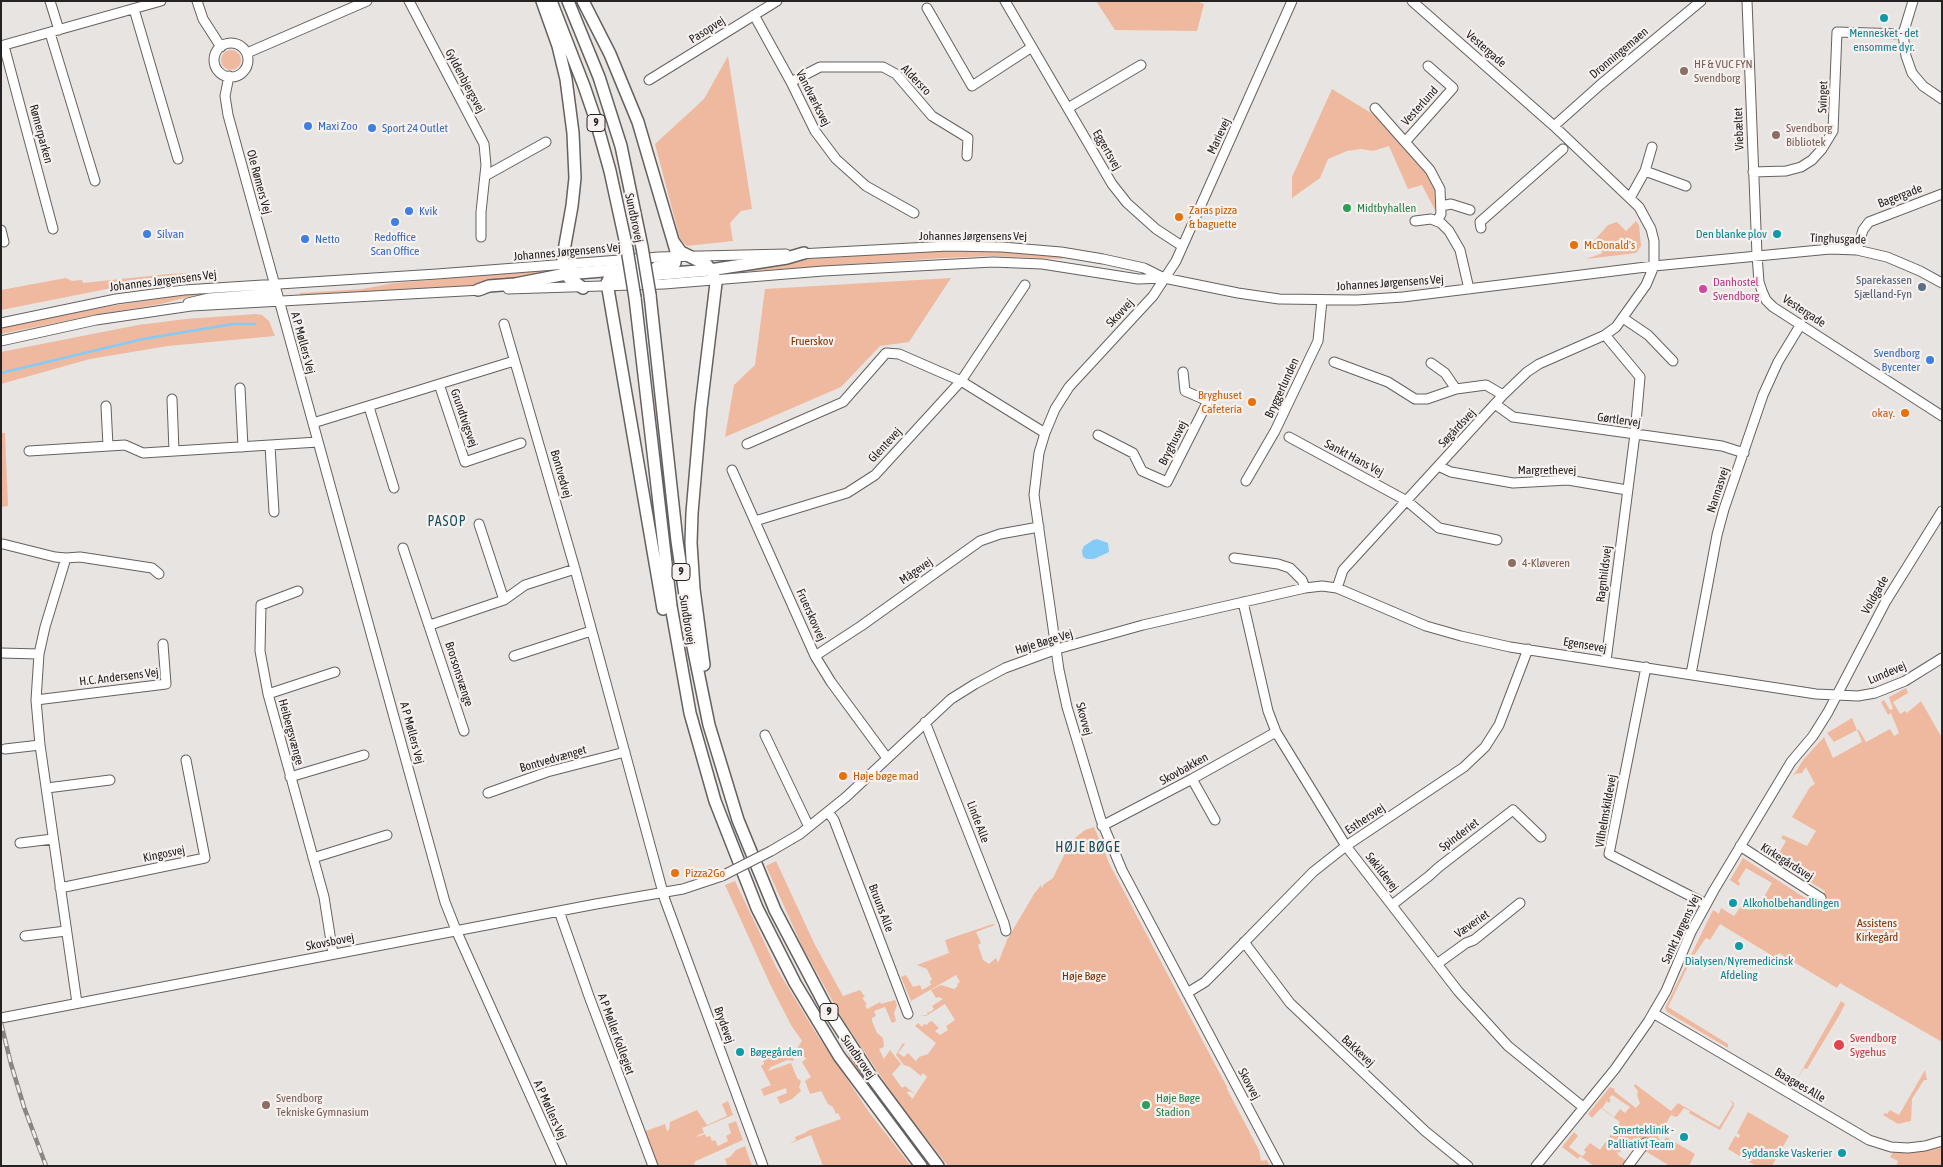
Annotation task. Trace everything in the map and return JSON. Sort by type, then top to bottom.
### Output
[{"type":"main road","points":[[542,1],[558,46],[566,79],[573,133],[575,178],[562,256],[564,269],[574,283],[583,288]]},
{"type":"main road","name":"Sundbrovej","points":[[551,1],[596,121],[610,171],[627,249],[643,355],[665,564],[678,656],[694,731],[723,825],[757,908],[806,1002],[840,1056],[922,1166]]},
{"type":"main road","name":"Sundbrovej","points":[[568,1],[583,34],[619,137],[642,247],[650,295],[677,541],[692,642],[716,749],[746,842],[775,910],[825,1005],[873,1079],[938,1166]]},
{"type":"main road","points":[[478,290],[489,286],[515,284],[564,269],[665,267],[675,263],[676,256],[638,122],[610,54],[583,1]]},
{"type":"main road","points":[[672,241],[678,250],[703,262],[713,275],[716,289],[706,360],[694,484],[691,543],[699,636],[709,691],[746,842]]},
{"type":"main road","points":[[694,731],[674,667],[667,632],[607,287],[608,279],[713,275],[804,253]]},
{"type":"street","points":[[50,1],[54,31],[94,181]]},
{"type":"street","name":"Rømerparken","points":[[53,229],[3,46],[161,1]]},
{"type":"street","points":[[197,1],[202,19],[221,47]]},
{"type":"street","points":[[247,53],[368,1]]},
{"type":"street","name":"Gyldenbjergsvej","points":[[410,1],[484,144],[486,164],[481,212],[481,237]]},
{"type":"street","name":"Pasopvej","points":[[649,80],[777,1]]},
{"type":"street","name":"Eggertsvej","points":[[1005,1],[1112,184],[1127,203],[1156,230],[1182,246]]},
{"type":"street","name":"Marievej","points":[[1164,278],[1176,261],[1292,1]]},
{"type":"street","name":"Vestergade","points":[[1412,1],[1554,126],[1630,198],[1638,207],[1651,229],[1654,241],[1654,266]]},
{"type":"street","name":"Dronningemaen","points":[[1554,126],[1600,85],[1702,1]]},
{"type":"street","name":"Viebæltet","points":[[1747,1],[1757,255]]},
{"type":"street","points":[[1913,1],[1903,34],[1906,56],[1912,73],[1923,86],[1942,98]]},
{"type":"street","points":[[928,8],[972,86],[1032,47]]},
{"type":"street","points":[[134,9],[178,159]]},
{"type":"street","name":"Vandværksvej","points":[[754,15],[791,82],[815,131],[836,159],[866,186],[914,213]]},
{"type":"street","name":"Svinget","points":[[1753,172],[1786,171],[1801,167],[1817,154],[1830,137],[1833,131],[1835,112],[1837,32],[1903,34]]},
{"type":"street","points":[[230,43],[244,49],[247,53],[246,68],[238,75],[228,76],[220,72],[215,64],[215,55],[221,47],[230,43]]},
{"type":"street","points":[[1068,108],[1141,64]]},
{"type":"street","name":"Vesterlund","points":[[1405,142],[1453,88],[1428,66]]},
{"type":"street","name":"Aldersro","points":[[791,82],[820,67],[883,67],[896,74],[932,116],[968,138],[967,156]]},
{"type":"street","name":"Ole Rømers Vej","points":[[228,76],[225,92],[226,111],[278,297]]},
{"type":"street","name":"Vesterlund","points":[[1374,108],[1430,170],[1440,189],[1441,214],[1437,222]]},
{"type":"street","points":[[485,176],[546,142]]},
{"type":"street","points":[[1630,198],[1645,172],[1652,147]]},
{"type":"street","points":[[1481,228],[1480,222],[1563,149]]},
{"type":"street","points":[[1645,172],[1686,186]]},
{"type":"street","name":"Bagergade","points":[[1857,250],[1863,230],[1869,222],[1942,194]]},
{"type":"street","points":[[1441,206],[1451,204],[1470,210]]},
{"type":"street","points":[[1415,221],[1427,219],[1437,222],[1449,231],[1458,245],[1469,289]]},
{"type":"street","points":[[1,230],[4,242]]},
{"type":"street","name":"Johannes Jørgensens Vej","points":[[676,256],[804,253],[948,246],[1002,247],[1060,252],[1104,259],[1144,268],[1164,278]]},
{"type":"street","name":"Tinghusgade","points":[[1757,255],[1813,250],[1857,250],[1897,261],[1942,283]]},
{"type":"street","points":[[1654,266],[1757,255]]},
{"type":"street","name":"Vestergade","points":[[1757,255],[1759,282],[1766,300],[1774,307],[1942,416]]},
{"type":"street","name":"Johannes Jørgensens Vej","points":[[713,275],[993,262],[1042,264],[1138,279],[1164,278],[1278,299],[1322,300],[1388,298],[1654,266]]},
{"type":"street","name":"Søgårdsvej","points":[[1337,588],[1343,570],[1495,404],[1527,372],[1539,364],[1605,335],[1624,318],[1646,285],[1654,266]]},
{"type":"street","name":"Johannes Jørgensens Vej","points":[[1,323],[146,294],[274,283],[564,269]]},
{"type":"street","name":"Skovvej","points":[[1164,278],[1153,296],[1069,388],[1055,409],[1045,433],[1035,474],[1034,495],[1056,649],[1067,707],[1102,826],[1122,870],[1279,1166]]},
{"type":"street","name":"Glentevej","points":[[754,521],[847,493],[875,475],[961,381],[1025,285]]},
{"type":"street","points":[[1,340],[96,320],[161,310],[278,297],[607,287]]},
{"type":"street","name":"A P Møllers Vej","points":[[278,297],[445,902],[562,1166]]},
{"type":"street","name":"Bryggerlunden","points":[[1246,480],[1275,431],[1318,341],[1322,300]]},
{"type":"street","points":[[1624,318],[1648,335],[1672,361]]},
{"type":"street","name":"Bontvedvej","points":[[504,324],[575,569],[663,892]]},
{"type":"street","name":"Nannasvej","points":[[1691,674],[1724,510],[1763,395],[1778,362],[1801,324]]},
{"type":"street","name":"Ragnhildsvej","points":[[1605,335],[1640,377],[1635,434],[1606,661]]},
{"type":"street","points":[[747,444],[843,402],[886,353],[899,354],[961,381],[1045,433]]},
{"type":"street","name":"Grundtvigsvej","points":[[313,423],[514,361]]},
{"type":"street","points":[[1334,362],[1388,382],[1415,399],[1427,399],[1456,389],[1486,385],[1504,395]]},
{"type":"street","points":[[1432,362],[1445,373],[1456,389]]},
{"type":"street","name":"Bryghusvej","points":[[1098,435],[1133,453],[1142,471],[1167,482],[1208,401],[1186,391],[1183,372]]},
{"type":"street","name":"Grundtvigsvej","points":[[439,384],[465,462],[521,443]]},
{"type":"street","points":[[240,388],[243,447]]},
{"type":"street","points":[[172,398],[174,451]]},
{"type":"street","name":"Gørtlervej","points":[[1495,404],[1513,418],[1722,446],[1744,453]]},
{"type":"street","points":[[106,406],[108,446]]},
{"type":"street","points":[[369,407],[394,488]]},
{"type":"street","name":"Sankt Hans Vej","points":[[1289,437],[1407,500],[1439,528],[1497,540]]},
{"type":"street","points":[[28,451],[125,445],[143,453],[318,442]]},
{"type":"street","points":[[270,446],[274,512]]},
{"type":"street","name":"Margrethevej","points":[[1438,466],[1451,472],[1513,483],[1568,480],[1627,490]]},
{"type":"street","name":"Fruerskovvej","points":[[732,470],[815,656],[887,758]]},
{"type":"street","name":"Voldgade","points":[[1837,696],[1869,631],[1900,577],[1942,511]]},
{"type":"street","points":[[479,524],[504,600]]},
{"type":"street","name":"Mågevej","points":[[815,656],[861,626],[980,541],[1000,534],[1039,527]]},
{"type":"street","points":[[2,544],[55,558],[80,557],[152,568],[159,574]]},
{"type":"street","name":"Brorsonsvænge","points":[[403,548],[464,731]]},
{"type":"street","points":[[66,558],[45,627],[39,654],[36,700],[40,745],[76,1004]]},
{"type":"street","points":[[1234,558],[1278,564],[1290,568],[1302,580],[1305,588]]},
{"type":"street","points":[[430,625],[504,600],[525,585],[575,569]]},
{"type":"street","name":"Høje Bøge Vej","points":[[663,892],[692,887],[722,876],[772,851],[809,827],[828,812],[951,699],[993,673],[1056,649],[1143,625],[1305,588],[1322,586],[1337,588]]},
{"type":"street","name":"Egensevej","points":[[1337,588],[1426,626],[1461,636],[1528,649],[1784,690],[1837,696]]},
{"type":"street","name":"Heibergsvænge","points":[[298,591],[261,605],[260,651],[268,694],[324,897],[333,954]]},
{"type":"street","name":"Søkildevej","points":[[1243,602],[1268,711],[1276,732],[1346,846],[1458,991],[1508,1046],[1583,1107]]},
{"type":"street","points":[[514,656],[591,631]]},
{"type":"street","name":"H.C. Andersens Vej","points":[[36,700],[166,684],[163,644]]},
{"type":"street","name":"Esthersvej","points":[[1187,993],[1204,982],[1313,872],[1346,846],[1464,767],[1486,747],[1499,725],[1528,649]]},
{"type":"street","points":[[1,653],[39,654]]},
{"type":"street","name":"Lundevej","points":[[1837,696],[1862,696],[1881,691],[1904,681],[1942,658]]},
{"type":"street","name":"Vilhelmskildevej","points":[[1646,667],[1609,854],[1706,904]]},
{"type":"street","name":"Heibergsvænge","points":[[268,694],[335,672]]},
{"type":"street","name":"Sankt Jørgens Vej","points":[[1539,1165],[1631,1047],[1653,1013],[1673,977],[1686,944],[1706,904],[1791,762],[1816,731],[1837,696]]},
{"type":"street","name":"Linde Alle","points":[[925,722],[1006,931]]},
{"type":"street","name":"Skovbakken","points":[[1102,826],[1276,732]]},
{"type":"street","points":[[765,735],[809,827]]},
{"type":"street","points":[[5,749],[40,745]]},
{"type":"street","name":"Bontvedvænget","points":[[488,793],[547,772],[625,752]]},
{"type":"street","name":"Heibergsvænge","points":[[290,777],[364,755]]},
{"type":"street","name":"Kingosvej","points":[[60,888],[204,858],[186,760]]},
{"type":"street","points":[[1192,779],[1215,820]]},
{"type":"street","points":[[47,788],[110,780]]},
{"type":"street","name":"Spinderiet","points":[[1392,905],[1513,810],[1541,837]]},
{"type":"street","name":"Bruuns Alle","points":[[828,812],[834,820],[908,1014]]},
{"type":"street","points":[[313,858],[387,835]]},
{"type":"street","points":[[20,844],[53,839]]},
{"type":"street","name":"Kirkegårdsvej","points":[[1740,846],[1821,898]]},
{"type":"street","name":"Skovsbovej","points":[[1,1018],[663,892]]},
{"type":"street","name":"Brydevej","points":[[663,892],[763,1166]]},
{"type":"street","name":"Væveriet","points":[[1437,964],[1466,943],[1474,940],[1520,903]]},
{"type":"street","name":"A P Møller Kollegiet","points":[[559,911],[596,1016],[653,1166]]},
{"type":"street","points":[[25,936],[66,931]]},
{"type":"street","name":"Bakkevej","points":[[1244,942],[1290,1003],[1424,1131],[1468,1166]]},
{"type":"street","name":"Baagøes Alle","points":[[1653,1013],[1869,1140],[1882,1145],[1908,1148],[1926,1146],[1942,1141]]},
{"type":"street","points":[[1628,1166],[1645,1142]]},
{"type":"green space","points":[[1096,1],[1196,1],[1204,4],[1197,31],[1115,30]]},
{"type":"green space","points":[[231,50],[238,53],[241,60],[238,67],[231,70],[224,67],[221,60],[224,53]]},
{"type":"green space","points":[[728,56],[752,209],[741,211],[730,223],[733,241],[687,246],[680,239],[655,144],[704,99]]},
{"type":"green space","points":[[1332,89],[1376,116],[1424,168],[1433,182],[1437,196],[1438,207],[1436,212],[1422,185],[1408,189],[1389,146],[1373,151],[1361,149],[1347,151],[1328,159],[1320,178],[1292,198],[1292,177]]},
{"type":"green space","points":[[1636,221],[1639,225],[1641,246],[1636,253],[1586,259],[1603,253],[1592,243],[1608,225],[1617,222],[1626,231]]},
{"type":"green space","points":[[941,251],[1027,253],[1062,257],[1062,259],[992,256],[942,258],[723,273],[805,259]]},
{"type":"green space","points":[[552,270],[552,274],[478,285],[300,295],[300,293],[362,289],[394,283]]},
{"type":"green space","points":[[209,272],[202,273],[202,277],[112,288],[1,310],[1,290],[66,278],[72,281],[82,280],[83,283]]},
{"type":"green space","name":"Fruerskov","points":[[951,278],[909,342],[880,346],[841,387],[725,437],[734,385],[755,365],[765,289]]},
{"type":"green space","points":[[254,289],[254,292],[188,297],[161,304],[1,334],[1,328],[97,308],[190,294]]},
{"type":"green space","points":[[262,315],[269,321],[275,336],[168,346],[90,359],[1,384],[1,352],[138,325],[186,319]]},
{"type":"green space","points":[[1,433],[5,433],[8,506],[1,507]]},
{"type":"green space","name":"Assistens Kirkegård","points":[[1906,688],[1908,693],[1893,702],[1900,714],[1905,711],[1907,713],[1921,701],[1942,738],[1942,1042],[1840,983],[1837,988],[1779,953],[1776,958],[1720,924],[1710,940],[1706,938],[1692,958],[1668,1007],[1728,1044],[1728,1048],[1667,1012],[1665,1008],[1713,910],[1719,914],[1721,908],[1734,916],[1742,905],[1750,910],[1756,900],[1761,902],[1772,883],[1746,868],[1738,881],[1740,883],[1739,886],[1730,880],[1743,858],[1810,901],[1818,903],[1825,891],[1776,861],[1776,857],[1780,859],[1781,856],[1778,855],[1786,841],[1781,838],[1783,835],[1807,846],[1816,831],[1792,817],[1810,787],[1815,784],[1806,767],[1802,773],[1795,774],[1791,779],[1804,759],[1824,737],[1833,758],[1862,742],[1857,730],[1859,730],[1866,742],[1890,729],[1894,736],[1899,733],[1891,713],[1888,715],[1881,702],[1884,700],[1890,710],[1893,709],[1889,697]]},
{"type":"green space","points":[[1852,718],[1857,730],[1834,742],[1827,733]]},
{"type":"green space","name":"Høje Bøge","points":[[1094,827],[1110,865],[1259,1150],[1261,1161],[1267,1160],[1270,1166],[948,1166],[896,1099],[843,1020],[802,946],[766,866],[776,861],[815,945],[843,996],[860,990],[865,997],[862,998],[867,1004],[865,1005],[867,1009],[880,1002],[881,1004],[895,1000],[897,1005],[894,1013],[896,1021],[892,1023],[885,1007],[874,1011],[876,1016],[872,1018],[872,1021],[877,1033],[883,1038],[884,1047],[879,1049],[884,1059],[890,1050],[901,1064],[892,1074],[902,1088],[905,1086],[915,1094],[909,1091],[907,1093],[912,1098],[911,1101],[927,1077],[923,1073],[921,1076],[910,1067],[904,1065],[896,1055],[903,1043],[905,1044],[898,1053],[904,1057],[908,1053],[916,1061],[919,1057],[928,1054],[936,1043],[915,1026],[918,1023],[922,1027],[924,1024],[927,1025],[932,1021],[939,1028],[935,1031],[940,1035],[948,1030],[946,1026],[955,1020],[945,1004],[926,1016],[920,1015],[927,1015],[928,1011],[929,1013],[934,1009],[932,1006],[943,999],[936,998],[931,990],[941,985],[954,989],[960,982],[956,975],[911,1001],[901,977],[906,975],[913,987],[920,985],[922,990],[931,985],[930,981],[932,980],[927,969],[917,965],[949,953],[945,940],[993,924],[995,925],[976,932],[981,943],[978,945],[983,960],[989,964],[996,958],[998,963],[1007,940],[1034,894],[1041,885],[1042,888],[1043,885],[1053,878],[1067,849],[1076,837],[1085,830]]},
{"type":"green space","points":[[735,881],[777,969],[814,1030],[869,1112],[911,1166],[823,1166],[811,1135],[789,1144],[796,1140],[795,1137],[807,1131],[841,1119],[833,1107],[828,1104],[821,1091],[810,1094],[805,1081],[811,1077],[802,1062],[806,1059],[805,1057],[801,1058],[800,1052],[796,1050],[802,1041],[791,1025],[770,984],[725,885]]},
{"type":"green space","points":[[1841,1001],[1845,1004],[1840,1014],[1807,1069],[1804,1068],[1797,1079]]},
{"type":"green space","points":[[790,1047],[794,1061],[787,1060],[771,1067],[768,1071],[791,1063],[797,1078],[801,1081],[799,1087],[801,1091],[792,1099],[780,1104],[777,1097],[787,1093],[786,1088],[764,1096],[761,1089],[771,1085],[761,1066],[764,1064],[763,1060]]},
{"type":"green space","points":[[849,1056],[931,1166],[925,1166],[847,1058]]},
{"type":"green space","points":[[1925,1070],[1927,1080],[1924,1080],[1912,1099],[1911,1121],[1898,1124],[1883,1115],[1887,1114],[1890,1110],[1899,1115]]},
{"type":"green space","points":[[1635,1084],[1671,1111],[1678,1103],[1719,1127],[1733,1104],[1729,1099],[1734,1103],[1734,1106],[1720,1130],[1689,1113],[1690,1111],[1684,1108],[1678,1116],[1671,1115],[1658,1138],[1663,1142],[1666,1137],[1695,1154],[1689,1166],[1670,1166],[1645,1151],[1648,1145],[1642,1140],[1633,1152],[1635,1148],[1629,1144],[1626,1147],[1624,1146],[1619,1153],[1616,1151],[1619,1156],[1627,1161],[1623,1166],[1594,1166],[1580,1156],[1578,1159],[1562,1147],[1574,1132],[1578,1136],[1569,1147],[1580,1155],[1583,1156],[1586,1152],[1584,1150],[1590,1143],[1600,1150],[1620,1122],[1601,1108],[1592,1118],[1588,1114],[1610,1087],[1615,1089],[1614,1091],[1636,1108],[1640,1103],[1637,1095],[1638,1091],[1634,1086]],"holes":[[[1612,1095],[1630,1107],[1625,1113],[1620,1109],[1614,1117],[1602,1108],[1607,1101],[1609,1103],[1611,1100],[1609,1098]]]},
{"type":"green space","points":[[728,1101],[733,1115],[702,1128],[704,1133],[697,1137],[705,1134],[706,1137],[710,1136],[712,1141],[715,1140],[718,1146],[728,1141],[726,1136],[731,1133],[728,1124],[736,1121],[743,1140],[696,1161],[694,1163],[695,1166],[656,1166],[643,1132],[665,1124],[667,1131],[669,1130],[670,1122],[697,1110],[707,1125],[727,1116],[722,1104]]},
{"type":"green space","points":[[1748,1112],[1789,1136],[1772,1166],[1756,1166],[1728,1149],[1735,1136],[1739,1138],[1740,1135],[1737,1133]]},
{"type":"green space","points":[[745,1146],[752,1166],[725,1166],[727,1165],[725,1159],[730,1157],[736,1150]]},
{"type":"green space","points":[[1942,1146],[1942,1166],[1896,1166],[1898,1161],[1890,1157],[1893,1152],[1917,1152]]},
{"type":"water","points":[[1097,539],[1108,543],[1109,552],[1094,559],[1083,557],[1082,551],[1084,546]]},
{"type":"waterway","points":[[1,373],[143,339],[233,324],[255,324]]},
{"type":"railway","points":[[1,1023],[24,1107],[46,1166]]},
{"type":"place","name":"Mennesket - det ensomme dyr.","points":[[1884,18]]},
{"type":"place","name":"HF & VUC FYN Svendborg","points":[[1684,71]]},
{"type":"place","name":"Maxi Zoo","points":[[308,126]]},
{"type":"place","name":"Sport 24 Outlet","points":[[372,128]]},
{"type":"place","name":"Svendborg Bibliotek","points":[[1776,135]]},
{"type":"place","name":"Midtbyhallen","points":[[1347,208]]},
{"type":"place","name":"Kvik","points":[[409,211]]},
{"type":"place","name":"Zaras pizza & baguette","points":[[1179,217]]},
{"type":"place","name":"Redoffice Scan Office","points":[[395,222]]},
{"type":"place","name":"Silvan","points":[[147,234]]},
{"type":"place","name":"Den blanke plov","points":[[1777,234]]},
{"type":"place","name":"Netto","points":[[305,239]]},
{"type":"place","name":"McDonald's","points":[[1574,245]]},
{"type":"place","name":"Sparekassen Sjælland-Fyn","points":[[1922,287]]},
{"type":"place","name":"Danhostel Svendborg","points":[[1703,289]]},
{"type":"place","name":"Svendborg Bycenter","points":[[1930,360]]},
{"type":"place","name":"Bryghuset Cafeteria","points":[[1252,402]]},
{"type":"place","name":"okay.","points":[[1905,413]]},
{"type":"place","name":"4-Kløveren","points":[[1512,563]]},
{"type":"place","name":"Høje bøge mad","points":[[843,776]]},
{"type":"place","name":"Pizza2Go","points":[[675,873]]},
{"type":"place","name":"Alkoholbehandlingen","points":[[1733,903]]},
{"type":"place","name":"Dialysen/Nyremedicinsk Afdeling","points":[[1739,946]]},
{"type":"place","name":"Svendborg Sygehus","points":[[1839,1045]]},
{"type":"place","name":"Bøgegården","points":[[740,1052]]},
{"type":"place","name":"Svendborg Tekniske Gymnasium","points":[[266,1105]]},
{"type":"place","name":"Høje Bøge Stadion","points":[[1146,1105]]},
{"type":"place","name":"Smerteklinik - Palliativt Team","points":[[1684,1137]]},
{"type":"place","name":"Syddanske Vaskerier","points":[[1842,1153]]},
{"type":"district","name":"PASOP","points":[[447,522]]},
{"type":"district","name":"HØJE BØGE","points":[[1088,848]]}]
